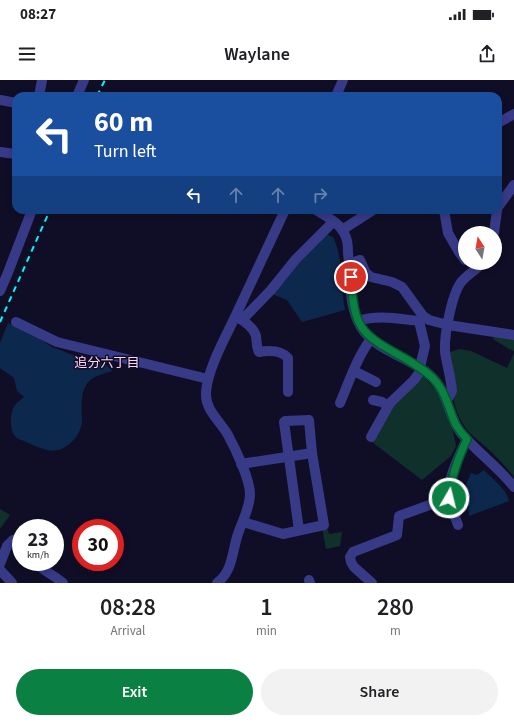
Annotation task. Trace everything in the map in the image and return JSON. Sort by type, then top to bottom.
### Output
[{"type":"street","points":[[40,92],[42,80]]},
{"type":"street","points":[[79,92],[84,80]]},
{"type":"street","points":[[338,92],[343,80]]},
{"type":"street","points":[[0,100],[12,102]]},
{"type":"street","points":[[502,121],[514,114]]},
{"type":"street","points":[[0,152],[12,154]]},
{"type":"street","points":[[502,202],[514,185]]},
{"type":"street","points":[[0,291],[8,275],[31,214]]},
{"type":"street","points":[[217,583],[224,577],[230,568],[242,522],[248,507],[250,494],[248,481],[242,464],[228,435],[208,404],[206,394],[208,379],[239,318],[283,214]]},
{"type":"street","points":[[322,214],[342,230],[346,236],[350,264],[352,301],[361,328],[371,339],[421,368],[437,383],[447,400],[455,424],[467,439],[490,460],[514,486]]},
{"type":"street","points":[[342,230],[367,214]]},
{"type":"street","points":[[445,214],[448,233],[458,250]]},
{"type":"street","points":[[495,226],[496,214]]},
{"type":"street","points":[[239,318],[271,290],[296,259],[333,222]]},
{"type":"street","points":[[347,246],[353,249],[366,272],[371,277],[392,282],[402,288],[421,318],[425,346],[421,368],[414,380],[388,406],[371,437]]},
{"type":"street","points":[[350,264],[360,260]]},
{"type":"street","points":[[447,400],[452,391],[445,351],[448,325],[455,292],[463,279],[475,271]]},
{"type":"street","points":[[358,321],[372,317],[421,318],[448,325],[514,335]]},
{"type":"street","points":[[239,318],[256,333],[257,349],[259,352],[274,351],[282,353],[288,358],[288,392]]},
{"type":"street","points":[[16,322],[57,342],[208,379]]},
{"type":"street","points":[[340,403],[354,371],[371,339]]},
{"type":"street","points":[[354,371],[376,382]]},
{"type":"street","points":[[373,400],[382,402],[388,406]]},
{"type":"street","points":[[242,522],[283,534],[299,530],[324,523],[312,453],[309,420],[285,421],[288,457],[299,530]]},
{"type":"street","points":[[458,525],[449,498],[450,485],[457,462],[467,439]]},
{"type":"street","points":[[242,464],[312,453]]},
{"type":"street","points":[[372,583],[352,564],[350,557],[353,552],[398,535],[399,516],[449,498]]},
{"type":"street","points":[[0,564],[7,546],[12,541]]},
{"type":"street","points":[[0,570],[12,583]]},
{"type":"street","points":[[46,571],[54,575],[63,583]]},
{"type":"green space","points":[[494,334],[514,338],[514,351],[493,339]]},
{"type":"green space","points":[[460,349],[471,351],[507,368],[514,353],[514,477],[484,445],[470,433],[460,419],[452,392],[446,353]]},
{"type":"green space","points":[[422,375],[440,397],[452,426],[456,446],[451,456],[422,480],[372,442],[385,414]]},
{"type":"green space","points":[[0,509],[10,515],[0,529]]},
{"type":"green space","points":[[327,527],[329,534],[342,532],[340,546],[326,549],[322,528]]},
{"type":"water","points":[[326,234],[333,237],[339,255],[345,310],[302,322],[287,300],[272,294],[305,253]]},
{"type":"water","points":[[8,323],[34,335],[52,347],[82,360],[105,364],[113,371],[97,376],[87,383],[82,395],[82,420],[79,432],[71,443],[60,450],[53,451],[38,447],[17,438],[12,430],[11,421],[13,408],[24,397],[17,391],[14,378],[0,368],[0,343]]},
{"type":"water","points":[[484,470],[502,488],[509,501],[469,516],[466,484],[471,473],[477,475]]},
{"type":"railway","points":[[99,92],[105,80]]},
{"type":"railway","points":[[0,322],[48,214]]},
{"type":"district","name":"追分六丁目","points":[[107,363]]},
{"type":"route","points":[[351,277],[352,301],[361,328],[367,336],[375,342],[420,367],[431,376],[441,387],[455,424],[467,439],[455,466],[450,485],[449,498]]}]
